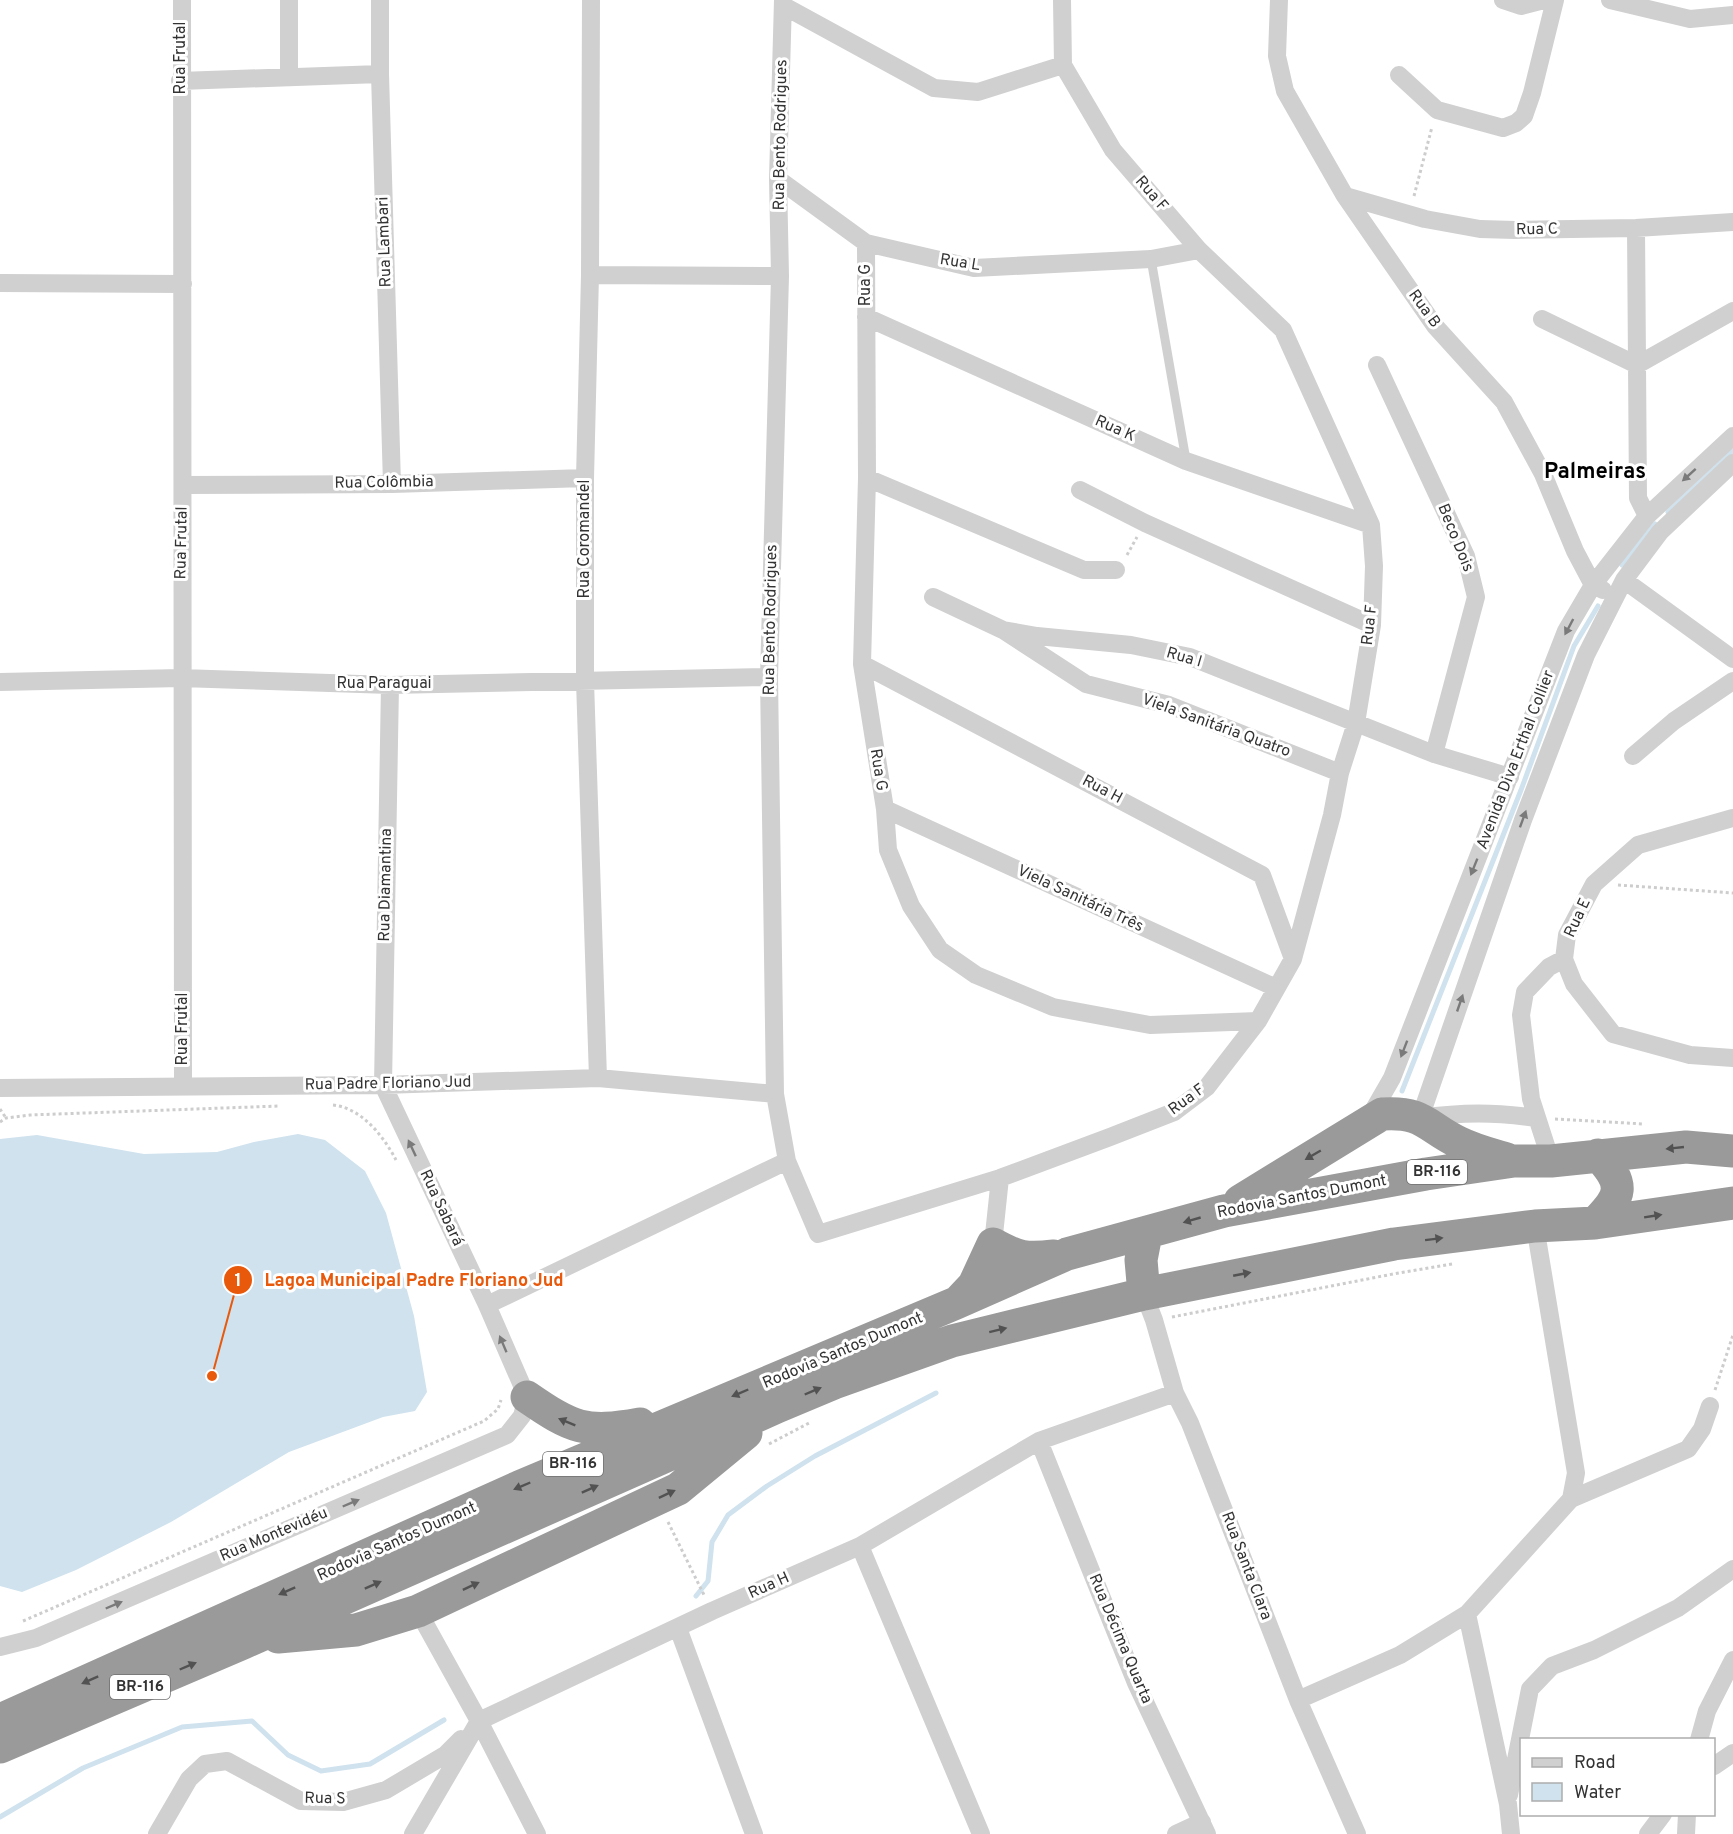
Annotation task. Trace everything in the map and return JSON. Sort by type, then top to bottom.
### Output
[{"type":"highway","points":[[1224,1211],[1382,1114],[1397,1113],[1420,1118],[1465,1146],[1514,1161]]},
{"type":"highway","name":"Rodovia Santos Dumont","points":[[2,1725],[519,1487],[1067,1254],[1224,1211],[1426,1174],[1514,1161],[1551,1161],[1686,1147],[1733,1151]]},
{"type":"highway","points":[[1594,1223],[1613,1205],[1618,1191],[1611,1169],[1598,1155]]},
{"type":"highway","name":"Rodovia Santos Dumont","points":[[2,1725],[37,1731],[243,1643],[777,1407],[834,1383],[952,1341],[1149,1307],[1394,1244],[1535,1226],[1594,1223],[1733,1203]]},
{"type":"highway","points":[[1146,1234],[1141,1260],[1149,1307]]},
{"type":"highway","points":[[956,1303],[974,1285],[993,1244],[1016,1256],[1040,1257],[1067,1254]]},
{"type":"highway","points":[[515,1395],[557,1418],[582,1428],[609,1430],[686,1416]]},
{"type":"highway","points":[[243,1643],[290,1635],[356,1629],[418,1611],[678,1489],[777,1407]]},
{"type":"highway","points":[[0,1757],[37,1731]]},
{"type":"street","name":"Rua Frutal","points":[[182,0],[180,81],[183,284],[181,678],[183,1087]]},
{"type":"street","points":[[289,0],[289,77]]},
{"type":"street","name":"Rua Lambari","points":[[380,0],[380,74],[392,484]]},
{"type":"street","name":"Rua Coromandel","points":[[591,0],[585,681],[598,1078]]},
{"type":"street","name":"Rua F","points":[[818,1234],[1000,1178],[1174,1112],[1207,1087],[1258,1021],[1293,959],[1332,814],[1340,773],[1356,723],[1372,625],[1374,566],[1371,525],[1283,330],[1199,250],[1113,150],[1064,65],[1062,0]]},
{"type":"street","name":"Rua B","points":[[1279,0],[1277,56],[1285,91],[1345,196],[1435,326],[1504,402],[1543,474],[1575,551],[1593,585]]},
{"type":"street","points":[[1503,0],[1521,6],[1544,0]]},
{"type":"street","points":[[1399,75],[1437,110],[1503,128],[1516,123],[1524,116],[1532,93],[1555,0]]},
{"type":"street","points":[[1610,0],[1690,18],[1733,15]]},
{"type":"street","points":[[784,3],[934,88],[978,92],[1064,65]]},
{"type":"street","name":"Rua Bento Rodrigues","points":[[784,3],[778,179],[780,276],[769,677],[775,1094],[787,1161],[818,1234]]},
{"type":"street","points":[[180,81],[380,74]]},
{"type":"street","name":"Rua L","points":[[778,179],[866,243],[974,268],[1151,259],[1199,250]]},
{"type":"street","name":"Rua C","points":[[1345,196],[1409,215],[1480,229],[1636,228],[1733,222]]},
{"type":"street","points":[[1636,228],[1638,498],[1647,516]]},
{"type":"street","name":"Rua G","points":[[866,243],[867,478],[862,664],[885,809],[888,850],[911,906],[940,950],[976,975],[1053,1007],[1150,1025],[1258,1021]]},
{"type":"street","points":[[590,275],[780,276]]},
{"type":"street","points":[[0,284],[183,284]]},
{"type":"street","points":[[1637,365],[1733,311]]},
{"type":"street","name":"Rua K","points":[[866,317],[1186,461],[1371,525]]},
{"type":"street","points":[[1542,319],[1637,365]]},
{"type":"street","name":"Beco Dois","points":[[1377,365],[1466,556],[1476,597],[1434,754]]},
{"type":"street","name":"Avenida Diva Erthal Collier","points":[[1364,1126],[1392,1078],[1566,631],[1593,585],[1647,516],[1733,436]]},
{"type":"street","name":"Avenida Diva Erthal Collier","points":[[1420,1118],[1523,820],[1587,655],[1614,597],[1660,532],[1733,463]]},
{"type":"street","name":"Rua Colômbia","points":[[183,485],[392,484],[585,478]]},
{"type":"street","points":[[867,478],[1084,570],[1116,570]]},
{"type":"street","points":[[1080,490],[1145,523],[1372,625]]},
{"type":"street","points":[[1624,580],[1733,659]]},
{"type":"street","points":[[1593,585],[1614,597]]},
{"type":"street","name":"Viela Sanitária Quatro","points":[[933,597],[1003,630],[1086,684],[1169,705],[1340,773]]},
{"type":"street","name":"Rua I","points":[[1003,630],[1037,636],[1131,645],[1190,657],[1434,754],[1510,777]]},
{"type":"street","name":"Rua H","points":[[862,664],[1262,875],[1293,959]]},
{"type":"street","name":"Rua Paraguai","points":[[0,682],[181,678],[390,685],[769,677]]},
{"type":"street","points":[[1633,756],[1674,721],[1733,681]]},
{"type":"street","name":"Rua Diamantina","points":[[383,1085],[390,685]]},
{"type":"street","name":"Viela Sanitária Três","points":[[885,809],[1276,988]]},
{"type":"street","name":"Rua E","points":[[1551,1161],[1531,1099],[1521,1015],[1526,992],[1550,967],[1564,959],[1567,935],[1594,884],[1638,844],[1733,818]]},
{"type":"street","points":[[1564,959],[1574,984],[1613,1034],[1690,1056],[1733,1058]]},
{"type":"street","name":"Rua Padre Floriano Jud","points":[[0,1088],[383,1085],[598,1078],[775,1094]]},
{"type":"street","name":"Rua Sabará","points":[[383,1085],[487,1305],[515,1395]]},
{"type":"street","points":[[1420,1118],[1459,1113],[1498,1113],[1537,1118]]},
{"type":"street","points":[[487,1305],[787,1161]]},
{"type":"street","points":[[993,1244],[1000,1178]]},
{"type":"street","points":[[1535,1226],[1576,1473],[1570,1499]]},
{"type":"street","name":"Rua Santa Clara","points":[[1149,1307],[1175,1393],[1190,1423],[1298,1700],[1357,1834]]},
{"type":"street","name":"Rua H","points":[[479,1721],[860,1546],[1039,1442],[1175,1393]]},
{"type":"street","name":"Rua Montevidéu","points":[[0,1647],[36,1638],[507,1435],[522,1416],[515,1395]]},
{"type":"street","points":[[1298,1700],[1400,1655],[1467,1614],[1570,1499],[1688,1449],[1702,1429],[1710,1406]]},
{"type":"street","name":"Rua Décima Quarta","points":[[1039,1442],[1136,1683],[1204,1828]]},
{"type":"street","points":[[860,1546],[981,1834]]},
{"type":"street","points":[[1521,1738],[1530,1689],[1552,1666],[1594,1650],[1677,1608],[1733,1569]]},
{"type":"street","points":[[418,1611],[479,1721],[537,1834]]},
{"type":"street","points":[[1467,1614],[1508,1804],[1511,1834]]},
{"type":"street","points":[[678,1628],[754,1834]]},
{"type":"street","points":[[1700,1738],[1707,1711],[1733,1660]]},
{"type":"street","points":[[413,1834],[479,1721]]},
{"type":"street","name":"Rua S","points":[[157,1834],[189,1779],[205,1764],[227,1761],[301,1801],[343,1802],[386,1790],[445,1755],[479,1721]]},
{"type":"street","points":[[1508,1804],[1520,1741]]},
{"type":"street","points":[[1715,1765],[1733,1753]]},
{"type":"street","points":[[1648,1834],[1662,1816]]},
{"type":"street","points":[[1686,1834],[1687,1816]]},
{"type":"street","points":[[1176,1834],[1204,1828]]},
{"type":"lane","points":[[1151,259],[1186,461]]},
{"type":"path","points":[[1409,215],[1437,110]]},
{"type":"path","points":[[1116,570],[1145,523]]},
{"type":"path","points":[[1594,884],[1733,893]]},
{"type":"path","points":[[328,1105],[338,1106],[358,1115],[375,1128],[401,1168]]},
{"type":"path","points":[[0,1122],[6,1118],[30,1115],[281,1106]]},
{"type":"path","points":[[0,1109],[6,1118]]},
{"type":"path","points":[[1537,1118],[1653,1124]]},
{"type":"path","points":[[1149,1307],[1244,1304],[1452,1264]]},
{"type":"path","points":[[1710,1406],[1733,1335]]},
{"type":"path","points":[[21,1622],[484,1421],[515,1395]]},
{"type":"path","points":[[768,1445],[814,1420]]},
{"type":"path","points":[[656,1499],[705,1596]]},
{"type":"water","points":[[298,1134],[325,1140],[365,1171],[386,1213],[414,1316],[427,1392],[415,1411],[383,1417],[289,1452],[171,1522],[76,1570],[22,1592],[0,1586],[0,1139],[37,1135],[144,1154],[217,1152]]},
{"type":"waterway","points":[[1668,512],[1733,451]]},
{"type":"waterway","points":[[1622,565],[1655,524]]},
{"type":"waterway","points":[[1402,1091],[1521,790],[1574,646],[1598,606]]},
{"type":"waterway","points":[[696,1596],[708,1581],[712,1542],[728,1515],[767,1486],[815,1456],[936,1393]]},
{"type":"waterway","points":[[0,1817],[83,1768],[182,1727],[252,1721],[288,1755],[321,1771],[370,1764],[444,1720]]},
{"type":"place","name":"Lagoa Municipal Padre Floriano Jud","points":[[212,1376]]},
{"type":"district","name":"Palmeiras","points":[[1595,472]]}]
